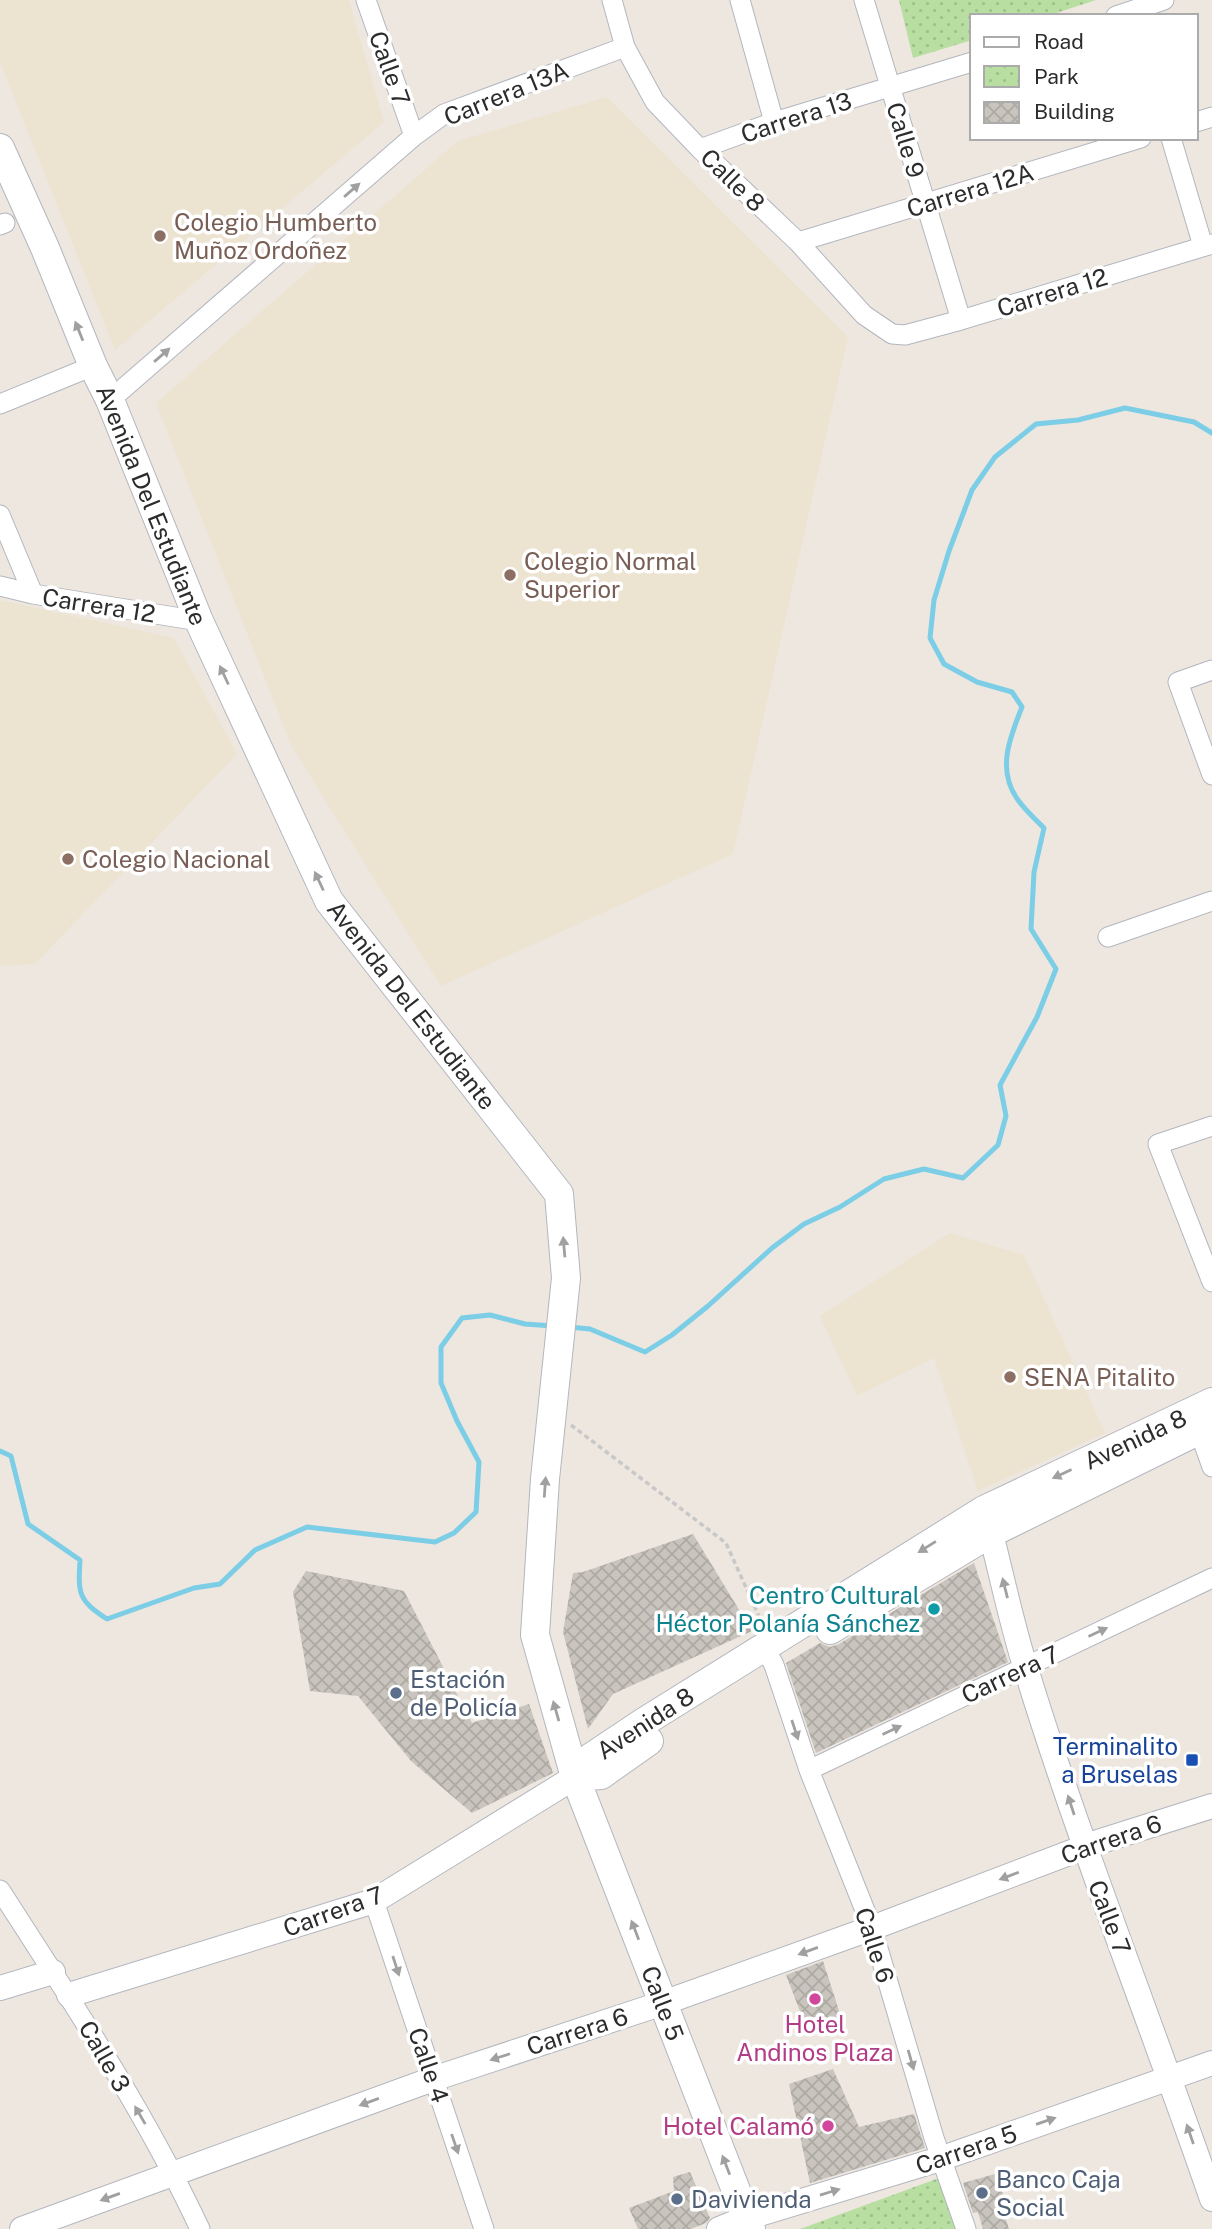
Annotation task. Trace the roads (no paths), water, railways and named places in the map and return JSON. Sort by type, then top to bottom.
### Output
[{"type":"main road","name":"Avenida Del Estudiante","points":[[0,148],[110,400],[199,621],[329,901],[559,1194],[566,1278],[545,1479],[535,1635],[575,1777]]},
{"type":"main road","name":"Avenida 8","points":[[575,1777],[590,1758],[988,1522],[1212,1402]]},
{"type":"main road","name":"Avenida 8","points":[[988,1522],[1205,1427]]},
{"type":"main road","name":"Calle 5","points":[[575,1777],[748,2223]]},
{"type":"street","name":"Calle 7","points":[[367,0],[414,136]]},
{"type":"street","name":"Calle 8","points":[[612,0],[625,47],[655,102],[700,149],[798,242],[864,315],[892,334]]},
{"type":"street","points":[[740,0],[774,122]]},
{"type":"street","name":"Calle 9","points":[[864,0],[961,320]]},
{"type":"street","points":[[1136,8],[1164,0]]},
{"type":"street","name":"Carrera 13A","points":[[110,400],[414,136],[444,114],[625,47]]},
{"type":"street","name":"Carrera 13","points":[[700,149],[774,122],[970,63]]},
{"type":"street","name":"Carrera 12A","points":[[798,242],[1134,140]]},
{"type":"street","points":[[1172,140],[1208,245]]},
{"type":"street","name":"Carrera 12","points":[[892,334],[905,335],[961,320],[1208,245]]},
{"type":"street","points":[[0,404],[93,366]]},
{"type":"street","points":[[0,515],[33,594]]},
{"type":"street","name":"Carrera 12","points":[[0,586],[33,594],[199,621]]},
{"type":"street","points":[[1212,670],[1178,682],[1212,775]]},
{"type":"street","points":[[1108,937],[1212,901]]},
{"type":"street","points":[[1212,1126],[1157,1144],[1212,1282]]},
{"type":"street","points":[[1205,1427],[1212,1467]]},
{"type":"street","name":"Calle 7","points":[[988,1522],[1025,1667],[1084,1847],[1170,2077],[1212,2199]]},
{"type":"street","name":"Carrera 7","points":[[809,1770],[1212,1578]]},
{"type":"street","name":"Calle 6","points":[[770,1652],[809,1770],[872,1928],[940,2158],[966,2229]]},
{"type":"street","name":"Carrera 7","points":[[69,1995],[374,1901],[575,1777]]},
{"type":"street","name":"Carrera 6","points":[[22,2229],[433,2079],[663,2003],[872,1928],[1084,1847],[1212,1806]]},
{"type":"street","name":"Calle 3","points":[[0,1890],[69,1995],[174,2174],[200,2229]]},
{"type":"street","name":"Calle 4","points":[[374,1901],[484,2229]]},
{"type":"street","points":[[0,1988],[53,1972]]},
{"type":"street","name":"Carrera 5","points":[[719,2229],[748,2223],[1212,2063]]},
{"type":"waterway","points":[[569,1327],[590,1329],[645,1352],[672,1335],[772,1248],[804,1224],[840,1207],[884,1179],[924,1169],[963,1178],[998,1145],[1006,1116],[1000,1085],[1037,1017],[1056,969],[1031,929],[1034,872],[1044,828],[1018,800],[1008,777],[1007,754],[1022,707],[1012,692],[977,682],[944,664],[930,638],[934,600],[972,490],[995,457],[1036,424],[1078,420],[1125,408],[1194,422],[1212,433]]},
{"type":"waterway","points":[[0,1451],[11,1456],[28,1524],[80,1560],[79,1581],[82,1595],[90,1607],[107,1619],[194,1588],[220,1584],[255,1550],[307,1527],[435,1542],[454,1533],[476,1512],[479,1462],[441,1383],[441,1347],[462,1318],[490,1315],[525,1324],[553,1326]]},
{"type":"place","name":"Colegio Humberto Muñoz Ordoñez","points":[[160,236]]},
{"type":"place","name":"Colegio Normal Superior","points":[[510,575]]},
{"type":"place","name":"Colegio Nacional","points":[[68,859]]},
{"type":"place","name":"SENA Pitalito","points":[[1010,1377]]},
{"type":"place","name":"Centro Cultural Héctor Polanía Sánchez","points":[[934,1609]]},
{"type":"place","name":"Estación de Policía","points":[[396,1693]]},
{"type":"place","name":"Terminalito a Bruselas","points":[[1192,1760]]},
{"type":"place","name":"Hotel Andinos Plaza","points":[[815,1999]]},
{"type":"place","name":"Hotel Calamó","points":[[828,2126]]},
{"type":"place","name":"Banco Caja Social","points":[[982,2193]]},
{"type":"place","name":"Davivienda","points":[[677,2199]]}]
